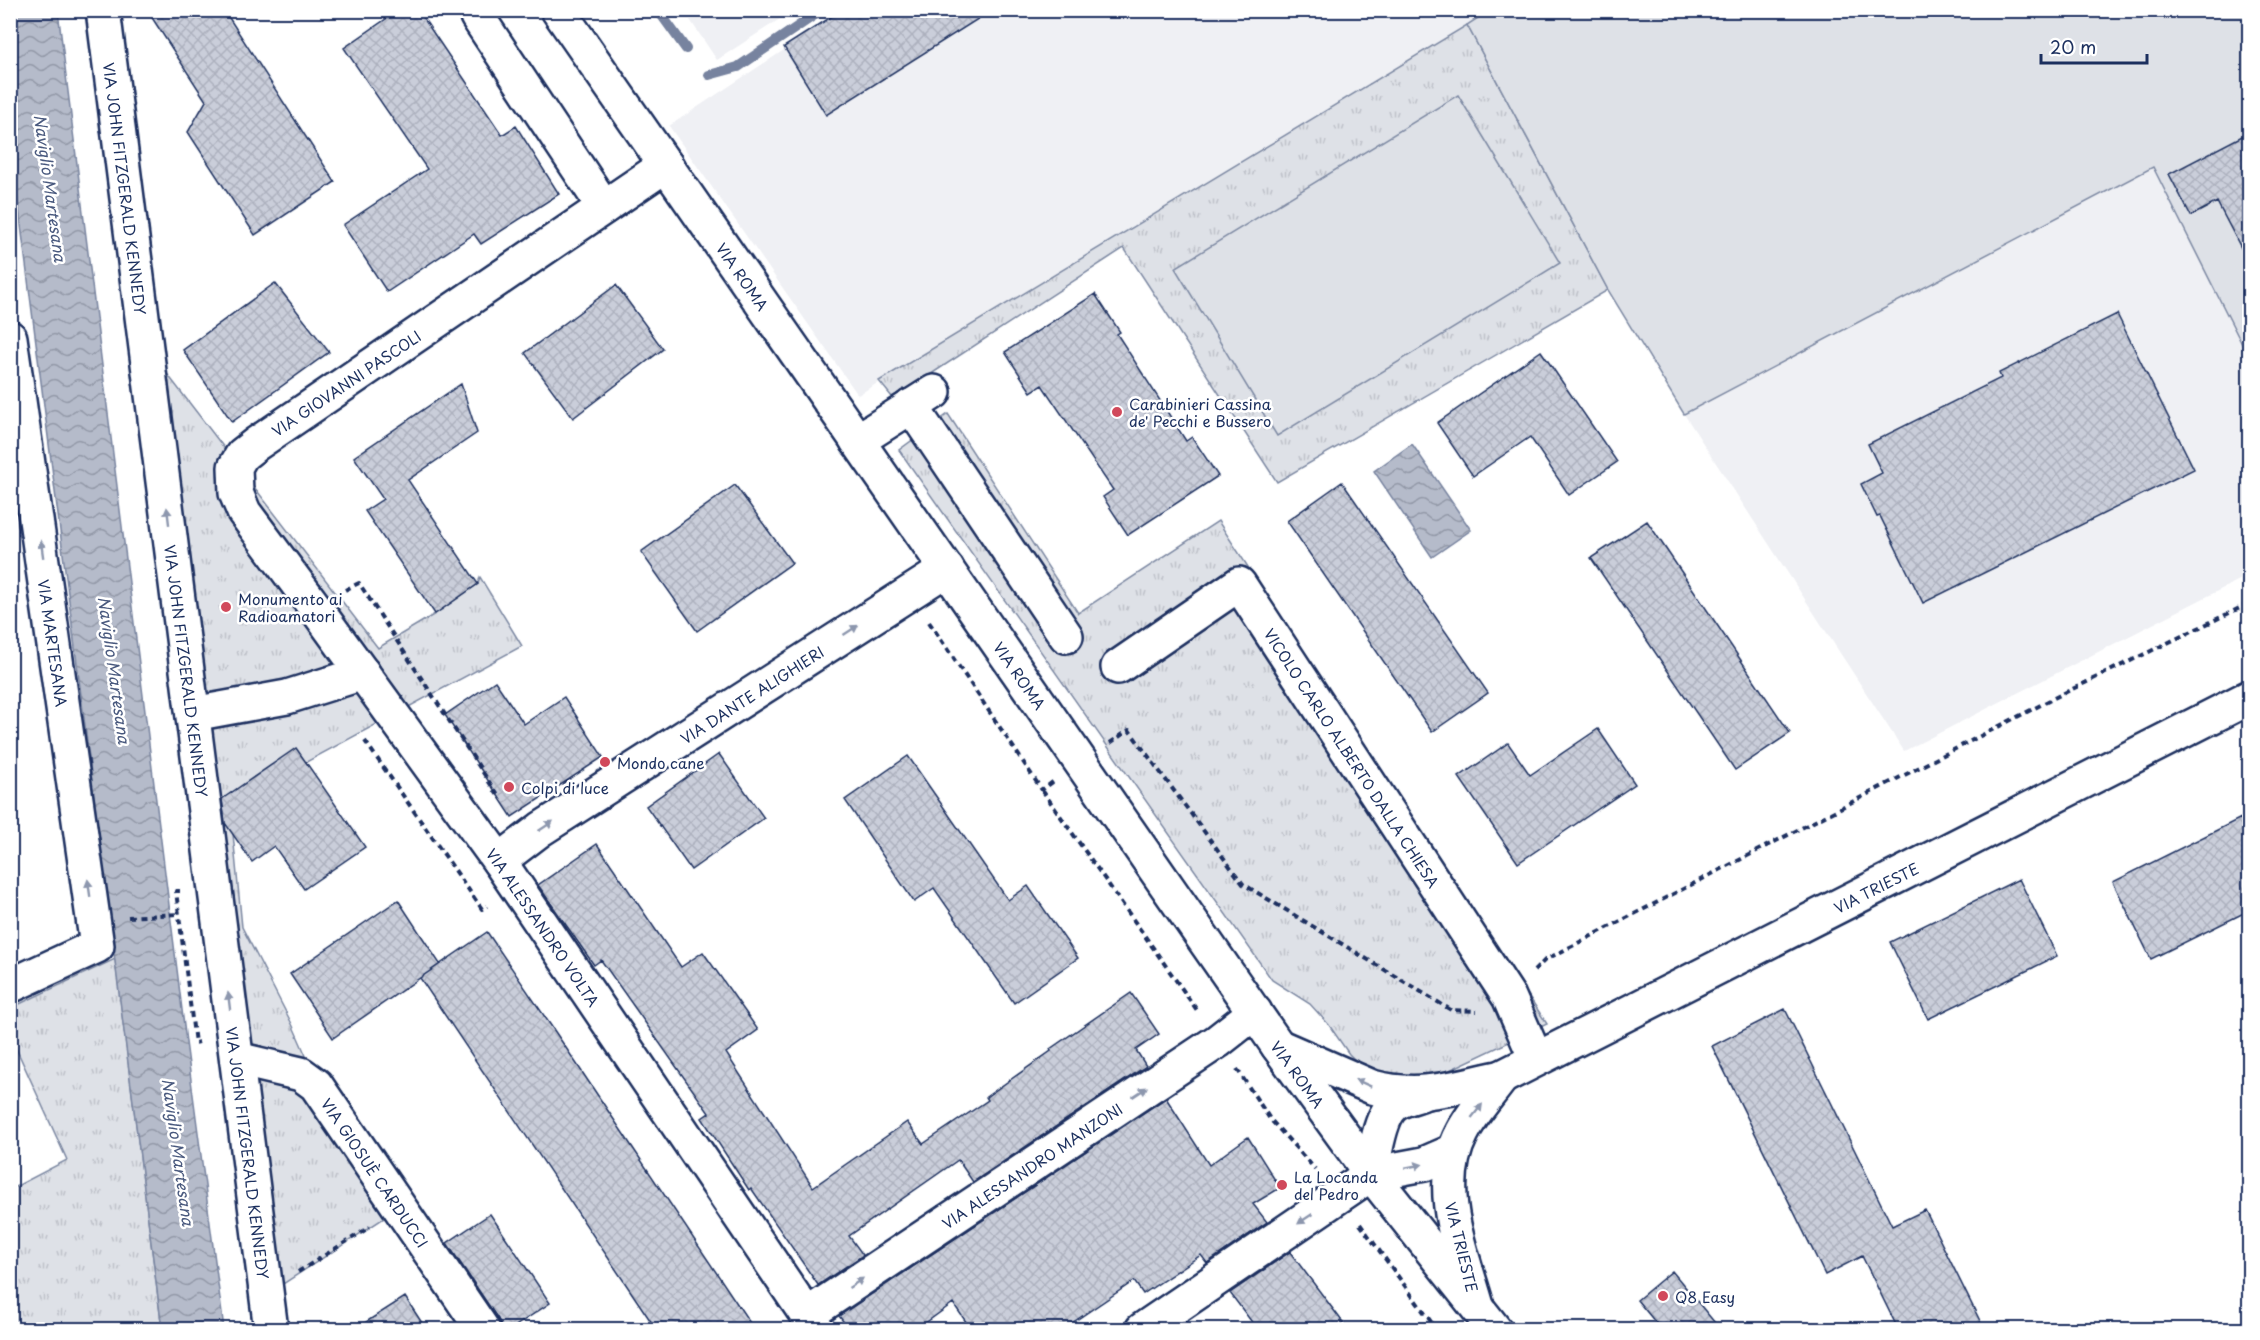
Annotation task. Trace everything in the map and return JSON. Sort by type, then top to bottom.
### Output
[{"type":"street","name":"VIA JOHN FITZGERALD KENNEDY","points":[[103,10],[271,1329]]},
{"type":"street","name":"VIA ROMA","points":[[558,10],[1278,1046],[1371,1174],[1486,1318]]},
{"type":"street","points":[[477,16],[604,207]]},
{"type":"street","name":"VIA GIOVANNI PASCOLI","points":[[363,674],[240,504],[235,483],[235,467],[239,459],[256,444],[666,165]]},
{"type":"street","name":"VIA MARTESANA","points":[[10,338],[97,946],[10,986]]},
{"type":"street","points":[[857,441],[923,399],[1066,636]]},
{"type":"street","name":"VIA DANTE ALIGHIERI","points":[[507,873],[541,829],[947,569]]},
{"type":"street","name":"VICOLO CARLO ALBERTO DALLA CHIESA","points":[[1118,667],[1239,584],[1509,997],[1536,1059]]},
{"type":"street","points":[[193,714],[286,697],[363,674]]},
{"type":"street","name":"VIA ALESSANDRO VOLTA","points":[[363,674],[507,873],[812,1322]]},
{"type":"street","name":"VIA TRIESTE","points":[[1371,1174],[1382,1128],[1389,1111],[1398,1103],[1421,1094],[1502,1077],[2250,697]]},
{"type":"street","name":"VIA ALESSANDRO MANZONI","points":[[812,1322],[1218,1041],[1255,1012]]},
{"type":"street","name":"VIA TRIESTE","points":[[1278,1046],[1372,1088],[1388,1092],[1421,1094]]},
{"type":"street","name":"VIA GIOSUÈ CARDUCCI","points":[[237,1059],[301,1074],[316,1085],[483,1329]]},
{"type":"street","name":"VIA TRIESTE","points":[[1486,1318],[1454,1222],[1449,1183],[1454,1151],[1463,1130],[1502,1077]]},
{"type":"street","points":[[1142,1329],[1371,1174],[1424,1164],[1454,1151]]},
{"type":"path","points":[[314,606],[359,583],[500,798]]},
{"type":"path","points":[[923,617],[1042,790],[1129,730],[1243,884],[1451,1010],[1476,1011],[1509,997],[1545,960],[2058,696],[2250,603]]},
{"type":"path","points":[[360,734],[482,909],[507,873]]},
{"type":"path","points":[[176,891],[195,1043],[207,1042]]},
{"type":"path","points":[[123,917],[178,914]]},
{"type":"path","points":[[267,1292],[400,1208]]},
{"type":"shaded area","points":[[684,11],[792,11],[717,60]]},
{"type":"shaded area","points":[[843,11],[1490,11],[858,395],[669,126]]},
{"type":"shaded area","points":[[2154,166],[2249,358],[2249,575],[1904,751],[1684,414]]},
{"type":"green space","points":[[1490,10],[2249,11],[2249,358],[2153,167],[1684,414],[1608,290],[1467,25]]},
{"type":"green space","points":[[1467,25],[1608,290],[1277,482],[1124,248],[925,378],[892,397],[879,381]]},
{"type":"green space","points":[[1458,95],[1560,263],[1277,436],[1175,268]]},
{"type":"green space","points":[[138,336],[378,648],[435,614],[478,584],[480,577],[522,646],[230,803],[242,927],[292,1024],[318,1083],[401,1207],[260,1299]]},
{"type":"green space","points":[[948,414],[1078,613],[1218,521],[1547,1024],[1437,1076],[1402,1079],[1367,1068],[1357,1062],[1310,1004],[1272,980],[899,450]]},
{"type":"green space","points":[[115,959],[162,1329],[11,1329],[11,1189],[67,1160],[11,1037],[11,1008]]},
{"type":"water","name":"Naviglio Martesana","points":[[10,11],[58,11],[186,1042],[224,1329],[162,1329],[11,147]]},
{"type":"water","points":[[1412,444],[1471,530],[1432,557],[1374,471]]},
{"type":"building","points":[[147,10],[224,10],[335,182],[255,235],[188,132],[206,101]]},
{"type":"building","points":[[399,10],[418,10],[502,135],[516,126],[559,194],[481,244],[474,234],[387,292],[343,225],[427,169],[344,48]]},
{"type":"building","points":[[842,10],[992,10],[826,115],[784,47]]},
{"type":"building","points":[[2250,132],[2250,265],[2217,202],[2191,216],[2169,174]]},
{"type":"building","points":[[275,283],[329,352],[232,422],[183,350]]},
{"type":"building","points":[[616,285],[663,349],[573,418],[525,353]]},
{"type":"building","name":"Carabinieri Cassina de' Pecchi e Bussero","points":[[1095,294],[1120,332],[1117,334],[1186,441],[1192,437],[1218,476],[1128,535],[1103,497],[1113,490],[1042,385],[1031,392],[1005,352]]},
{"type":"building","points":[[2117,314],[2194,469],[1923,603],[1880,516],[1877,517],[1861,484],[1882,473],[1868,444],[2001,378],[1999,373]]},
{"type":"building","points":[[1541,351],[1617,462],[1569,495],[1530,437],[1473,476],[1437,423]]},
{"type":"building","points":[[461,384],[477,433],[408,480],[478,584],[435,614],[365,511],[383,499],[354,457]]},
{"type":"building","points":[[1342,482],[1488,693],[1432,732],[1287,521]]},
{"type":"building","points":[[735,485],[792,563],[697,631],[641,552]]},
{"type":"building","points":[[1647,521],[1790,733],[1735,770],[1591,558]]},
{"type":"building","points":[[495,681],[524,724],[564,697],[603,757],[512,817],[445,715]]},
{"type":"building","points":[[1598,729],[1635,784],[1518,863],[1459,777],[1508,743],[1530,775]]},
{"type":"building","points":[[296,748],[365,847],[304,889],[274,846],[252,862],[225,823],[222,799]]},
{"type":"building","points":[[719,754],[764,818],[691,870],[646,806]]},
{"type":"building","points":[[908,756],[1008,900],[1028,886],[1078,958],[1014,1003],[934,888],[914,902],[845,800]]},
{"type":"building","points":[[2241,818],[2250,835],[2250,910],[2151,959],[2113,882]]},
{"type":"building","points":[[597,844],[681,967],[703,952],[758,1030],[726,1053],[813,1187],[907,1122],[923,1144],[988,1100],[986,1097],[1051,1051],[1050,1049],[1131,993],[1159,1034],[1136,1050],[1146,1066],[973,1182],[958,1160],[849,1236],[863,1255],[818,1285],[751,1188],[749,1190],[702,1118],[709,1113],[601,960],[594,965],[538,885]]},
{"type":"building","points":[[2019,879],[2057,956],[1928,1019],[1890,942]]},
{"type":"building","points":[[398,900],[440,964],[333,1038],[290,974]]},
{"type":"building","points":[[487,932],[754,1329],[656,1329],[420,978]]},
{"type":"building","points":[[1785,1009],[1892,1226],[1925,1210],[1984,1329],[1898,1329],[1862,1256],[1825,1275],[1712,1046]]},
{"type":"building","points":[[1166,1098],[1209,1165],[1248,1137],[1280,1188],[1253,1204],[1267,1222],[1207,1263],[1201,1255],[1143,1294],[1134,1281],[1063,1329],[971,1329],[953,1303],[917,1329],[849,1329],[839,1316]]},
{"type":"building","points":[[490,1214],[550,1303],[511,1329],[502,1329],[498,1319],[447,1243]]},
{"type":"building","points":[[1290,1252],[1348,1329],[1257,1329],[1230,1293]]},
{"type":"building","name":"Q8 Easy","points":[[1672,1271],[1720,1329],[1661,1329],[1637,1300]]},
{"type":"building","points":[[405,1297],[426,1329],[355,1329]]},
{"type":"waterway","points":[[658,10],[686,49]]},
{"type":"waterway","points":[[709,75],[738,67],[822,10]]},
{"type":"place","name":"Carabinieri Cassina de' Pecchi e Bussero","points":[[1117,412]]},
{"type":"place","name":"Monumento ai Radioamatori","points":[[226,607]]},
{"type":"place","name":"Mondo cane","points":[[605,762]]},
{"type":"place","name":"Colpi di luce","points":[[509,787]]},
{"type":"place","name":"La Locanda del Pedro","points":[[1282,1185]]},
{"type":"place","name":"Q8 Easy","points":[[1663,1296]]}]
